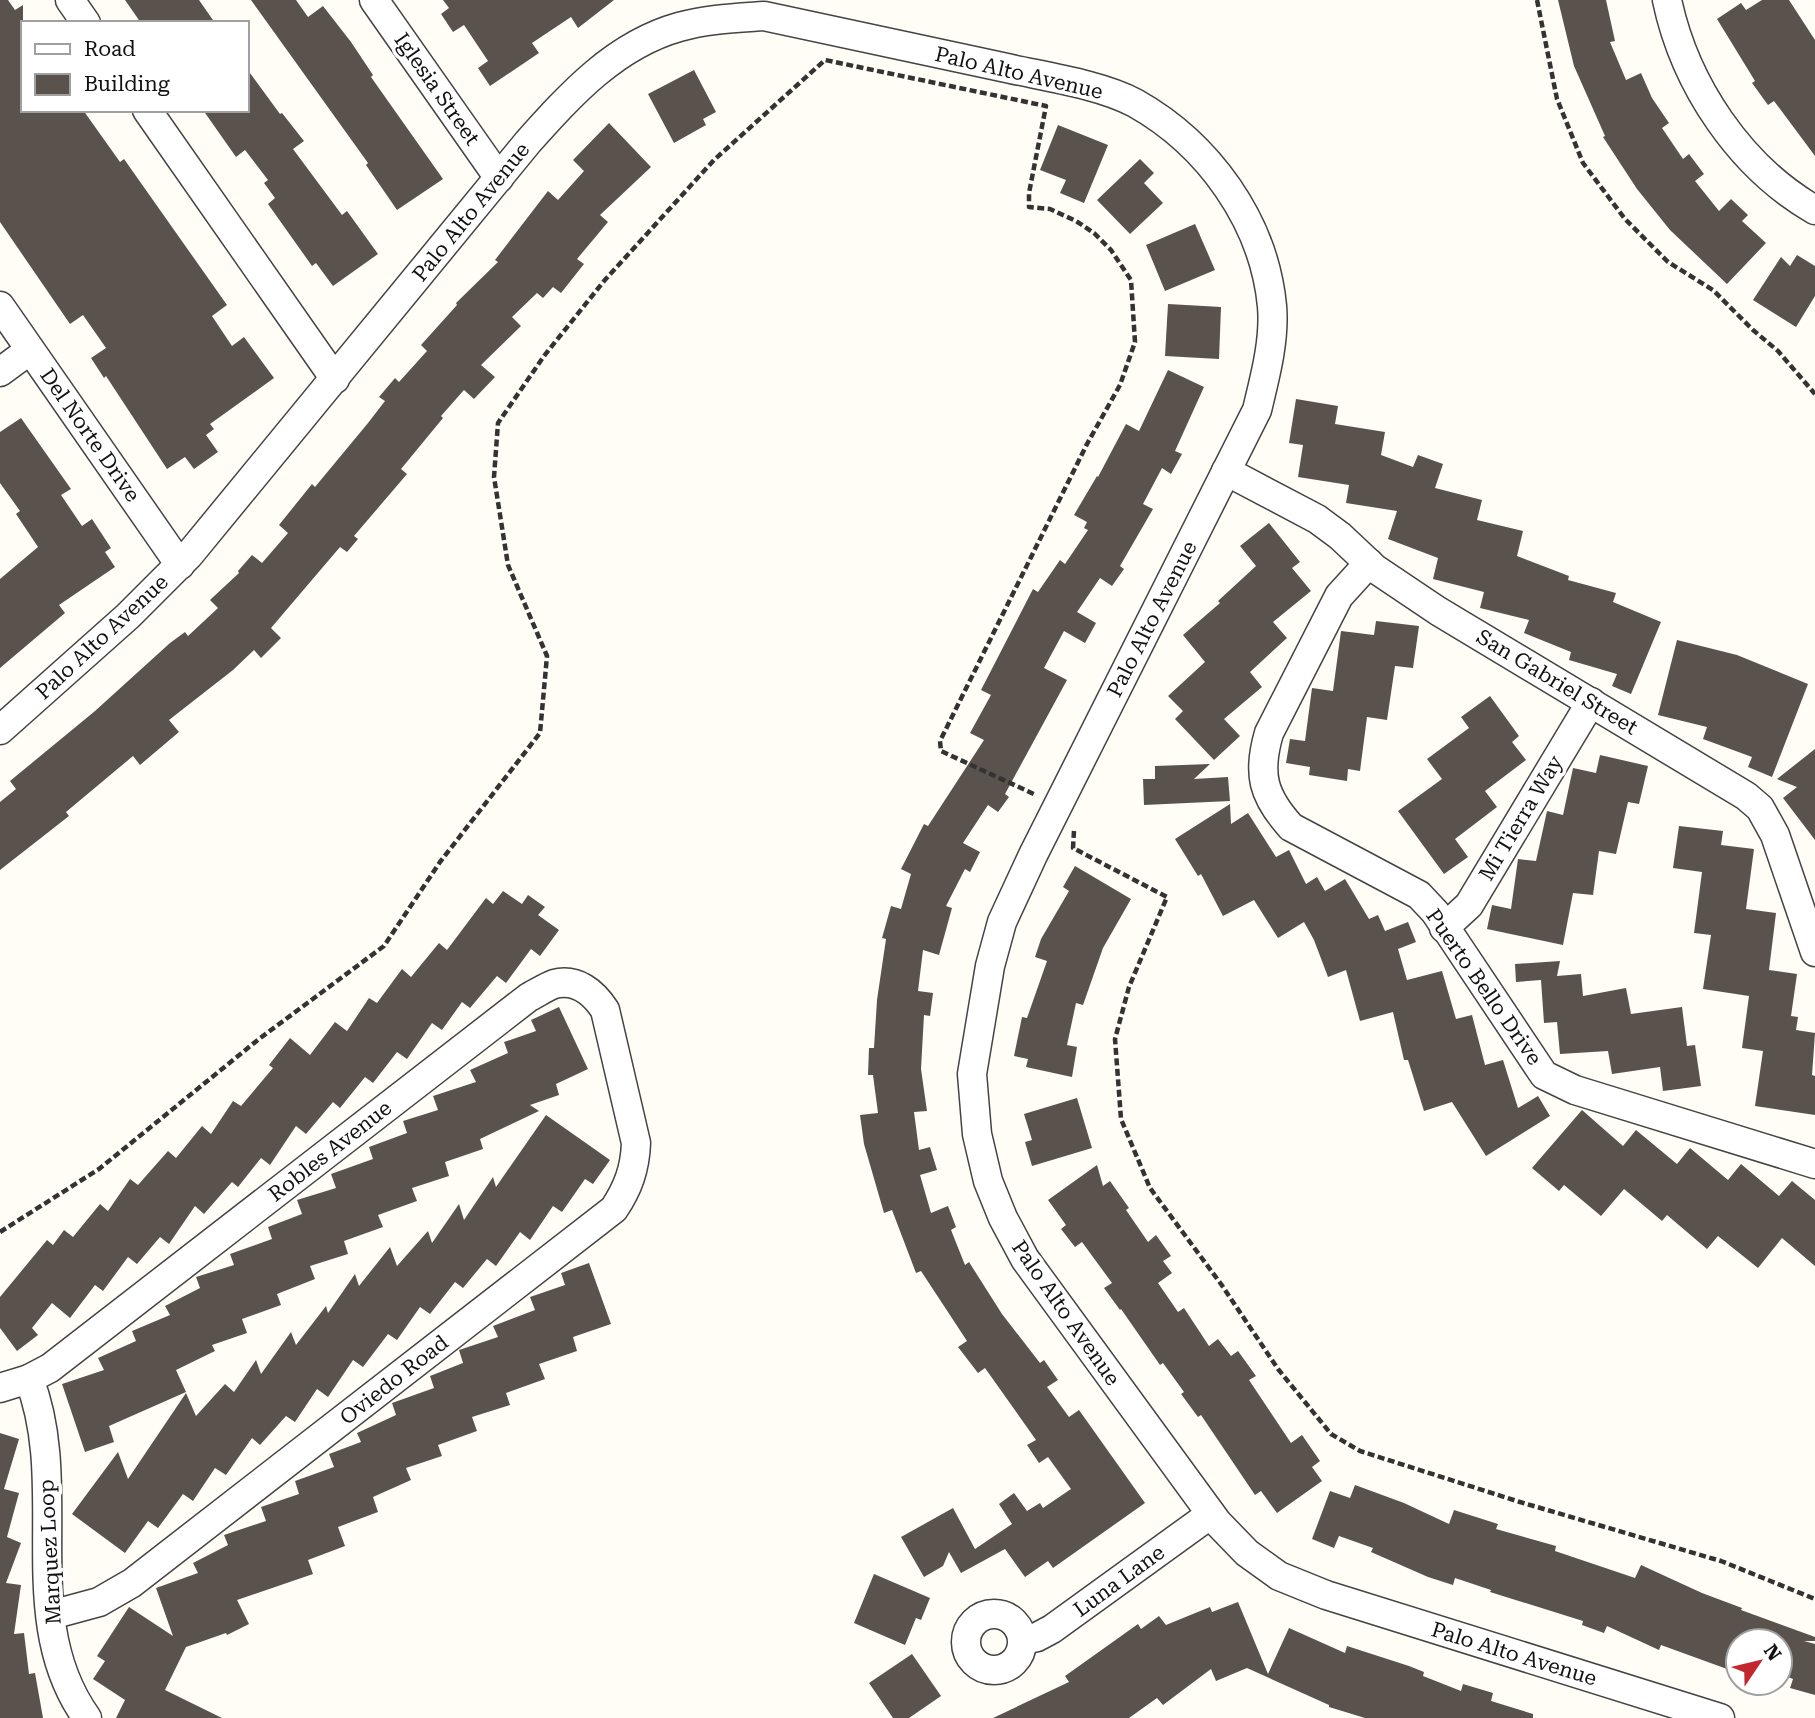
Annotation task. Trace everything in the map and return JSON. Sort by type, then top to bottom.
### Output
[{"type":"street","points":[[70,0],[85,21]]},
{"type":"street","name":"Iglesia Street","points":[[374,0],[499,178]]},
{"type":"street","points":[[1667,0],[1682,52],[1707,100],[1731,137],[1759,168],[1799,201],[1815,210]]},
{"type":"street","name":"Palo Alto Avenue","points":[[0,730],[128,616],[180,565],[567,99],[600,69],[635,44],[678,27],[765,8],[1099,90],[1132,102],[1168,124],[1204,155],[1250,227],[1265,269],[1272,307],[1266,376],[1256,410],[1002,922],[989,966],[972,1074],[977,1134],[988,1181],[1003,1218],[1025,1259],[1211,1514],[1247,1553],[1279,1576],[1326,1595],[1720,1718]]},
{"type":"street","points":[[148,112],[335,379]]},
{"type":"street","name":"Del Norte Drive","points":[[0,306],[180,565]]},
{"type":"street","points":[[0,372],[30,350]]},
{"type":"street","name":"San Gabriel Street","points":[[1226,471],[1317,519],[1369,563],[1437,611],[1731,785],[1760,808],[1775,835],[1815,952]]},
{"type":"street","name":"Puerto Bello Drive","points":[[1369,563],[1339,596],[1269,733],[1263,754],[1262,773],[1267,794],[1279,813],[1291,827],[1419,895],[1435,912],[1544,1075],[1575,1090],[1815,1164]]},
{"type":"street","name":"Mi Tierra Way","points":[[1444,928],[1469,905],[1591,702]]},
{"type":"street","name":"Robles Avenue","points":[[0,1388],[29,1380],[50,1368],[529,997],[555,984],[572,984],[594,993],[605,1010],[620,1076]]},
{"type":"street","name":"Oviedo Road","points":[[51,1615],[99,1602],[132,1583],[614,1209],[626,1190],[636,1165],[636,1143],[620,1076]]},
{"type":"street","name":"Marquez Loop","points":[[29,1380],[38,1402],[46,1454],[46,1549],[51,1615],[62,1672],[74,1699],[87,1718]]},
{"type":"street","name":"Luna Lane","points":[[1023,1640],[1037,1637],[1052,1629],[1211,1514]]},
{"type":"path","points":[[1536,0],[1557,99],[1583,163],[1625,219],[1668,262],[1713,290],[1778,351],[1815,394]]},
{"type":"path","points":[[0,1232],[99,1168],[259,1039],[384,946],[440,862],[540,733],[547,656],[508,565],[494,477],[498,423],[544,356],[604,281],[714,160],[825,60],[1046,106],[1029,194],[1029,207],[1050,209],[1094,233],[1111,250],[1130,280],[1135,342],[1120,385],[1087,444],[940,741],[941,751],[1058,805],[1075,819],[1073,848],[1167,897],[1129,987],[1115,1039],[1121,1119],[1150,1188],[1221,1284],[1278,1369],[1331,1434],[1360,1451],[1721,1562],[1815,1599]]},
{"type":"building","points":[[0,0],[8,0],[15,10],[23,5],[21,112],[84,112],[120,162],[124,159],[227,305],[212,316],[232,346],[244,337],[274,378],[210,424],[214,429],[206,435],[218,452],[194,469],[185,457],[167,469],[106,376],[104,378],[91,358],[106,348],[83,315],[70,324],[0,222]]},
{"type":"building","points":[[125,0],[199,0],[214,21],[140,21]]},
{"type":"building","points":[[251,0],[296,0],[308,17],[323,6],[351,42],[373,75],[371,77],[443,179],[397,210],[366,165],[368,163]]},
{"type":"building","points":[[443,0],[614,0],[578,28],[571,17],[532,43],[539,53],[490,86],[478,68],[488,61],[464,25],[453,32],[441,14],[449,8]]},
{"type":"building","points":[[1558,0],[1606,0],[1615,41],[1610,42],[1626,80],[1641,73],[1652,98],[1669,123],[1662,128],[1683,159],[1689,154],[1704,174],[1695,181],[1719,211],[1731,199],[1748,215],[1742,221],[1766,243],[1727,284],[1670,230],[1637,189],[1603,137],[1605,136],[1574,66]]},
{"type":"building","points":[[1762,0],[1789,0],[1815,40],[1815,156],[1774,101],[1768,105],[1752,83],[1755,81],[1717,19],[1741,3],[1746,10]]},
{"type":"building","points":[[248,70],[304,141],[293,149],[342,215],[347,211],[378,254],[333,286],[316,263],[312,266],[268,204],[275,198],[264,183],[268,180],[245,150],[236,157],[204,112],[248,112]]},
{"type":"building","points":[[694,70],[716,112],[703,119],[706,125],[674,143],[648,94]]},
{"type":"building","points":[[609,123],[651,167],[600,215],[608,222],[577,259],[584,264],[561,293],[553,287],[543,298],[537,293],[512,317],[521,326],[481,365],[495,377],[474,399],[464,390],[441,416],[443,418],[401,469],[407,474],[354,536],[358,539],[347,552],[340,547],[271,628],[281,638],[261,658],[254,650],[169,720],[179,732],[140,765],[133,756],[66,812],[69,816],[0,870],[0,802],[16,789],[10,781],[95,711],[170,643],[185,632],[188,636],[218,608],[210,600],[239,573],[252,555],[262,563],[288,533],[279,525],[312,484],[315,487],[368,423],[385,401],[379,397],[395,378],[399,382],[427,351],[421,345],[456,303],[498,262],[495,260],[548,191],[558,200],[584,171],[573,160]]},
{"type":"building","points":[[1058,125],[1108,145],[1084,203],[1060,193],[1066,180],[1040,170]]},
{"type":"building","points":[[1140,159],[1154,173],[1144,183],[1163,203],[1130,234],[1097,200]]},
{"type":"building","points":[[1195,224],[1215,270],[1165,291],[1146,245]]},
{"type":"building","points":[[1797,255],[1815,266],[1815,296],[1796,327],[1753,300],[1781,257],[1790,266]]},
{"type":"building","points":[[1168,304],[1221,307],[1219,359],[1165,356]]},
{"type":"building","points":[[1168,370],[1204,387],[1175,451],[1182,454],[1171,474],[1162,468],[1143,504],[1153,509],[1120,566],[1124,569],[1112,586],[1100,578],[1077,612],[1096,623],[1085,643],[1064,631],[1044,668],[1067,680],[1005,794],[1009,797],[998,812],[988,805],[963,843],[980,852],[970,872],[965,869],[946,906],[952,908],[939,955],[923,950],[918,991],[933,993],[930,1016],[924,1015],[921,1069],[927,1111],[914,1112],[919,1150],[930,1147],[937,1170],[920,1175],[931,1213],[948,1206],[956,1227],[951,1230],[965,1265],[969,1262],[1002,1314],[1040,1363],[1044,1360],[1058,1380],[1047,1387],[1069,1417],[1079,1410],[1145,1503],[1053,1568],[1048,1561],[1025,1577],[1005,1549],[961,1573],[949,1552],[943,1566],[924,1577],[901,1537],[953,1508],[975,1549],[1012,1524],[999,1504],[1014,1493],[1027,1511],[1040,1503],[1043,1508],[1071,1489],[1048,1457],[1039,1463],[1027,1445],[1036,1440],[985,1368],[978,1373],[958,1347],[967,1341],[921,1271],[916,1273],[892,1210],[884,1213],[864,1144],[860,1115],[878,1113],[873,1075],[868,1075],[869,1048],[874,1048],[877,1000],[886,939],[882,938],[891,906],[901,909],[911,874],[901,869],[924,824],[928,826],[984,740],[970,733],[991,695],[981,690],[1033,589],[1038,592],[1060,560],[1065,564],[1088,530],[1084,528],[1087,522],[1074,515],[1126,424],[1139,431]]},
{"type":"building","points":[[1296,399],[1338,406],[1335,424],[1385,432],[1381,455],[1413,467],[1418,455],[1443,464],[1435,488],[1482,500],[1477,520],[1523,531],[1517,556],[1569,576],[1568,580],[1616,593],[1613,602],[1661,622],[1631,694],[1612,686],[1617,674],[1569,660],[1571,652],[1524,633],[1529,620],[1480,608],[1484,592],[1433,579],[1438,558],[1388,539],[1397,511],[1346,503],[1349,485],[1298,477],[1303,445],[1289,443]]},
{"type":"building","points":[[21,418],[71,489],[61,495],[82,526],[92,519],[111,548],[105,552],[115,567],[59,605],[65,613],[0,668],[0,579],[38,547],[16,514],[20,511],[0,483],[0,432]]},
{"type":"building","points":[[1269,523],[1300,562],[1292,568],[1311,591],[1273,622],[1287,638],[1250,672],[1262,687],[1224,719],[1240,736],[1214,760],[1175,719],[1183,711],[1168,696],[1205,662],[1183,635],[1220,603],[1218,601],[1256,566],[1240,546]]},
{"type":"building","points":[[1376,621],[1419,626],[1413,668],[1395,666],[1387,720],[1367,717],[1360,771],[1348,769],[1347,781],[1309,775],[1310,767],[1286,763],[1290,739],[1305,741],[1312,688],[1333,691],[1341,631],[1374,635]]},
{"type":"building","points":[[1677,640],[1737,655],[1808,684],[1772,777],[1748,767],[1752,757],[1703,739],[1707,727],[1658,715]]},
{"type":"building","points":[[1490,696],[1519,736],[1512,742],[1526,760],[1485,791],[1497,807],[1455,839],[1468,857],[1444,874],[1398,811],[1442,779],[1427,759],[1469,728],[1461,717]]},
{"type":"building","points":[[1815,749],[1815,840],[1783,798],[1797,787],[1777,779]]},
{"type":"building","points":[[1600,755],[1648,766],[1639,804],[1628,802],[1616,854],[1599,851],[1593,895],[1573,893],[1563,945],[1487,929],[1492,905],[1511,909],[1518,859],[1536,861],[1547,811],[1563,815],[1573,768],[1596,773]]},
{"type":"building","points":[[1210,764],[1194,779],[1228,777],[1230,801],[1144,805],[1143,779],[1155,779],[1155,766]]},
{"type":"building","points":[[1230,804],[1231,824],[1248,813],[1276,857],[1289,850],[1306,884],[1317,877],[1325,891],[1345,879],[1369,919],[1378,915],[1385,931],[1408,922],[1416,942],[1398,949],[1407,980],[1442,971],[1456,1019],[1472,1015],[1485,1065],[1503,1060],[1518,1108],[1538,1096],[1550,1116],[1486,1156],[1452,1102],[1424,1111],[1408,1060],[1404,1060],[1393,1012],[1360,1021],[1346,970],[1328,977],[1304,922],[1278,938],[1254,900],[1223,916],[1201,874],[1198,876],[1175,839]]},
{"type":"building","points":[[1679,826],[1723,831],[1721,845],[1754,849],[1746,909],[1776,913],[1769,970],[1797,974],[1791,1016],[1798,1017],[1796,1030],[1815,1033],[1812,1075],[1815,1076],[1815,1115],[1755,1106],[1763,1051],[1742,1048],[1749,996],[1703,989],[1711,935],[1694,933],[1702,872],[1673,868]]},
{"type":"building","points":[[1075,866],[1131,899],[1103,948],[1083,1005],[1076,1003],[1067,1045],[1077,1047],[1072,1077],[1026,1067],[1028,1059],[1014,1056],[1022,1017],[1027,1018],[1047,961],[1035,957],[1041,939],[1069,891],[1063,887]]},
{"type":"building","points":[[503,891],[522,904],[528,895],[545,907],[538,915],[559,930],[540,956],[531,949],[506,983],[497,976],[470,1008],[462,1002],[442,1030],[432,1023],[407,1059],[397,1052],[373,1083],[365,1077],[340,1108],[333,1102],[306,1134],[296,1126],[270,1165],[261,1158],[238,1187],[232,1182],[204,1214],[195,1206],[169,1244],[160,1237],[137,1264],[128,1257],[103,1291],[95,1285],[70,1318],[52,1303],[32,1328],[38,1335],[17,1351],[0,1328],[0,1297],[47,1240],[53,1245],[64,1230],[73,1237],[100,1204],[108,1211],[130,1179],[138,1185],[168,1151],[176,1158],[202,1126],[211,1134],[233,1101],[241,1106],[273,1068],[269,1065],[290,1038],[310,1055],[335,1022],[347,1031],[369,998],[377,1003],[402,969],[411,977],[439,943],[447,950],[486,898],[493,904]]},
{"type":"building","points":[[1560,961],[1557,976],[1581,974],[1583,996],[1626,988],[1631,1014],[1682,1007],[1687,1046],[1695,1045],[1701,1086],[1663,1091],[1660,1067],[1612,1074],[1608,1051],[1560,1054],[1557,1022],[1544,1023],[1541,980],[1516,982],[1515,964]]},
{"type":"building","points":[[559,1007],[588,1069],[556,1084],[559,1095],[530,1105],[539,1111],[480,1139],[483,1149],[445,1162],[449,1176],[412,1188],[417,1201],[378,1215],[383,1227],[344,1241],[348,1254],[310,1266],[315,1279],[277,1294],[281,1305],[242,1319],[247,1333],[212,1345],[215,1351],[176,1370],[186,1392],[109,1426],[114,1442],[85,1452],[62,1384],[104,1370],[98,1358],[136,1341],[132,1331],[170,1315],[165,1306],[200,1288],[196,1277],[234,1265],[230,1254],[272,1239],[268,1227],[302,1214],[297,1200],[336,1188],[331,1174],[373,1159],[369,1147],[407,1133],[403,1121],[438,1110],[433,1096],[476,1082],[470,1070],[508,1053],[504,1042],[536,1031],[531,1020]]},
{"type":"building","points":[[1077,1098],[1092,1148],[1032,1166],[1025,1142],[1032,1140],[1024,1114]]},
{"type":"building","points":[[1582,1110],[1623,1146],[1636,1130],[1677,1164],[1690,1148],[1728,1180],[1741,1164],[1779,1196],[1792,1181],[1815,1200],[1815,1266],[1782,1238],[1758,1268],[1718,1236],[1707,1249],[1667,1215],[1662,1221],[1624,1189],[1601,1216],[1564,1185],[1559,1191],[1532,1168]]},
{"type":"building","points":[[546,1115],[610,1160],[593,1184],[585,1179],[562,1212],[553,1206],[530,1240],[520,1232],[496,1266],[487,1259],[463,1288],[455,1282],[430,1314],[420,1307],[397,1340],[388,1334],[363,1367],[353,1360],[328,1397],[317,1389],[295,1422],[286,1416],[260,1445],[252,1438],[226,1475],[215,1468],[193,1501],[183,1494],[158,1528],[148,1521],[125,1553],[72,1514],[118,1452],[128,1479],[186,1393],[196,1416],[225,1384],[234,1392],[256,1360],[261,1374],[291,1332],[296,1345],[326,1306],[328,1313],[355,1274],[359,1286],[390,1247],[397,1266],[428,1231],[432,1243],[459,1204],[464,1220],[493,1177],[496,1187]]},
{"type":"building","points":[[1097,1165],[1103,1186],[1110,1181],[1148,1242],[1156,1235],[1171,1256],[1163,1261],[1172,1273],[1158,1283],[1178,1312],[1184,1308],[1209,1346],[1218,1339],[1231,1356],[1238,1351],[1256,1376],[1249,1380],[1291,1443],[1302,1435],[1320,1461],[1312,1467],[1322,1481],[1277,1513],[1261,1491],[1255,1495],[1201,1415],[1198,1417],[1163,1363],[1160,1365],[1104,1288],[1112,1283],[1082,1242],[1075,1247],[1061,1229],[1066,1225],[1048,1200]]},
{"type":"building","points":[[589,1263],[611,1324],[573,1337],[577,1351],[539,1364],[545,1379],[506,1393],[510,1405],[472,1417],[477,1431],[438,1445],[442,1456],[406,1468],[411,1480],[373,1497],[378,1512],[338,1527],[345,1546],[308,1560],[313,1574],[237,1600],[249,1624],[227,1635],[226,1633],[186,1647],[165,1690],[222,1718],[116,1718],[125,1700],[93,1679],[105,1661],[97,1656],[129,1607],[173,1636],[156,1588],[198,1573],[193,1563],[228,1545],[224,1535],[266,1521],[261,1507],[299,1494],[295,1481],[334,1467],[329,1454],[361,1442],[357,1433],[396,1415],[392,1403],[434,1388],[430,1376],[463,1363],[459,1350],[498,1337],[493,1326],[535,1310],[530,1297],[565,1285],[561,1273]]},
{"type":"building","points":[[0,1433],[19,1439],[4,1489],[19,1493],[7,1537],[21,1543],[6,1583],[21,1585],[14,1634],[24,1633],[29,1674],[35,1673],[43,1718],[0,1718]]},
{"type":"building","points":[[1355,1485],[1404,1503],[1449,1524],[1454,1510],[1498,1524],[1496,1529],[1556,1546],[1555,1551],[1635,1578],[1641,1565],[1742,1608],[1741,1610],[1788,1627],[1724,1627],[1724,1668],[1661,1645],[1659,1650],[1607,1626],[1604,1633],[1582,1625],[1583,1621],[1490,1592],[1491,1590],[1455,1578],[1453,1585],[1428,1577],[1371,1552],[1373,1548],[1339,1536],[1334,1548],[1312,1539],[1330,1491],[1350,1498]]},
{"type":"building","points":[[874,1574],[930,1598],[921,1620],[916,1618],[905,1645],[854,1623]]},
{"type":"building","points":[[1238,1602],[1268,1674],[1289,1628],[1345,1653],[1347,1646],[1409,1666],[1424,1672],[1423,1676],[1461,1691],[1463,1684],[1493,1693],[1491,1701],[1533,1714],[1533,1718],[1365,1718],[1329,1707],[1247,1668],[1216,1681],[1211,1669],[1163,1705],[1157,1698],[1129,1718],[993,1718],[1069,1682],[1065,1676],[1138,1624],[1141,1629],[1159,1616],[1166,1625],[1210,1607],[1212,1612]]},
{"type":"building","points":[[1794,1629],[1815,1637],[1815,1641],[1804,1641],[1815,1644],[1815,1695],[1794,1689]]},
{"type":"building","points":[[912,1654],[941,1696],[909,1718],[893,1718],[869,1683]]}]
